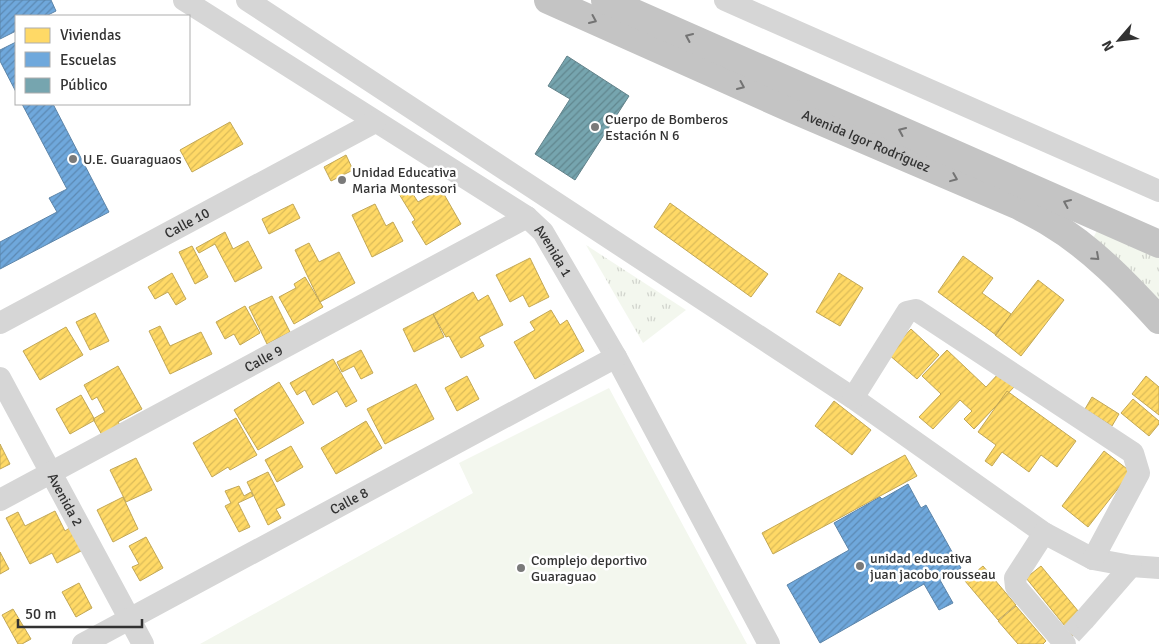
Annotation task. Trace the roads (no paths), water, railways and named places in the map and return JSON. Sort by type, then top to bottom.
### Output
[{"type":"highway","name":"Avenida Igor Rodríguez","points":[[548,0],[792,109],[989,192],[1026,210],[1052,224],[1089,251],[1136,294],[1159,320]]},
{"type":"highway","name":"Avenida Igor Rodríguez","points":[[605,0],[1159,244]]},
{"type":"street","name":"Avenida 1","points":[[184,0],[527,217],[543,232],[616,357],[769,644]]},
{"type":"street","points":[[247,0],[853,398],[1044,533],[1092,559],[1131,566],[1159,568]]},
{"type":"street","points":[[725,0],[1159,191]]},
{"type":"street","name":"Calle 10","points":[[0,323],[375,122]]},
{"type":"street","name":"Calle 9","points":[[0,500],[527,217]]},
{"type":"street","points":[[853,398],[906,312],[916,310],[1133,453],[1139,472],[1092,559]]},
{"type":"street","name":"Calle 8","points":[[83,644],[616,357]]},
{"type":"street","name":"Avenida 2","points":[[0,378],[142,644]]},
{"type":"street","points":[[1044,533],[1014,578],[1016,587],[1071,635],[1131,566]]},
{"type":"tunnel","points":[[1071,634],[1085,619]]},
{"type":"place","name":"Cuerpo de Bomberos Estación N 6","points":[[595,127]]},
{"type":"place","name":"U.E. Guaraguaos","points":[[73,159]]},
{"type":"place","name":"Unidad Educativa Maria Montessori","points":[[342,180]]},
{"type":"place","name":"unidad educativa juan jacobo rousseau","points":[[860,566]]},
{"type":"place","name":"Complejo deportivo Guaraguao","points":[[521,568]]}]
